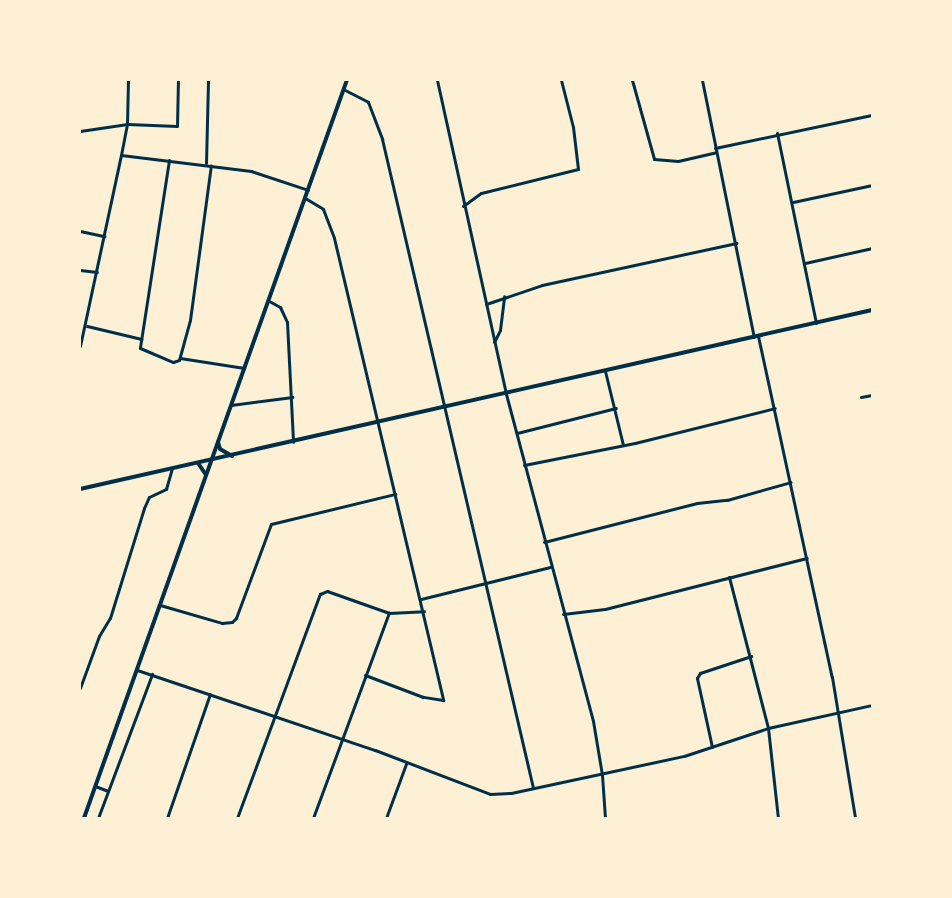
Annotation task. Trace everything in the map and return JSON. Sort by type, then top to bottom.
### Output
[{"type":"main road","points":[[84,818],[347,80]]},
{"type":"main road","points":[[80,489],[376,424],[872,310]]},
{"type":"main road","points":[[218,442],[220,449],[232,456]]},
{"type":"main road","points":[[198,463],[206,477]]},
{"type":"street","points":[[80,346],[87,326],[122,155],[127,124],[128,80]]},
{"type":"street","points":[[80,131],[127,124],[177,126],[178,80]]},
{"type":"street","points":[[206,164],[208,80]]},
{"type":"street","points":[[437,80],[462,206],[506,394],[518,433],[524,465],[550,567],[582,677],[602,775],[605,818]]},
{"type":"street","points":[[462,206],[481,193],[578,169],[573,127],[561,80]]},
{"type":"street","points":[[632,80],[654,159],[678,160],[777,133],[872,115]]},
{"type":"street","points":[[702,80],[756,337],[775,408],[807,558],[839,714],[855,818]]},
{"type":"street","points":[[343,89],[368,102],[373,109],[533,788]]},
{"type":"street","points":[[777,133],[793,202],[816,323]]},
{"type":"street","points":[[122,155],[206,164],[258,173],[308,190]]},
{"type":"street","points":[[169,160],[140,348],[173,362],[180,358],[244,368]]},
{"type":"street","points":[[180,358],[192,310],[211,165]]},
{"type":"street","points":[[793,202],[872,185]]},
{"type":"street","points":[[305,198],[324,209],[334,238],[376,424],[424,611],[442,701],[366,675]]},
{"type":"street","points":[[80,231],[104,236]]},
{"type":"street","points":[[486,304],[504,296],[737,243]]},
{"type":"street","points":[[805,263],[872,248]]},
{"type":"street","points":[[80,270],[97,272]]},
{"type":"street","points":[[494,342],[500,330],[504,296]]},
{"type":"street","points":[[268,301],[280,307],[287,322],[293,442]]},
{"type":"street","points":[[87,326],[142,339]]},
{"type":"street","points":[[605,371],[616,408],[623,445]]},
{"type":"street","points":[[861,397],[872,395]]},
{"type":"street","points":[[231,405],[292,397]]},
{"type":"street","points":[[518,433],[616,408]]},
{"type":"street","points":[[524,465],[623,445],[775,408]]},
{"type":"street","points":[[80,688],[99,636],[110,618],[144,508],[150,497],[166,488],[172,468]]},
{"type":"street","points":[[544,542],[697,503],[727,500],[791,482]]},
{"type":"street","points":[[160,605],[222,623],[232,622],[236,618],[271,524],[395,494]]},
{"type":"street","points":[[563,614],[605,609],[729,576],[807,558]]},
{"type":"street","points":[[421,599],[550,567]]},
{"type":"street","points":[[729,576],[768,728],[778,818]]},
{"type":"street","points":[[237,818],[320,594],[327,591],[389,614],[424,611]]},
{"type":"street","points":[[313,818],[389,614]]},
{"type":"street","points":[[712,747],[697,678],[700,673],[751,656]]},
{"type":"street","points":[[136,670],[341,739],[490,794],[602,775],[712,747],[768,728],[839,714],[872,705]]},
{"type":"street","points":[[98,818],[152,674]]},
{"type":"street","points":[[167,818],[210,694]]},
{"type":"street","points":[[386,818],[406,764]]},
{"type":"street","points":[[95,786],[108,791]]}]
